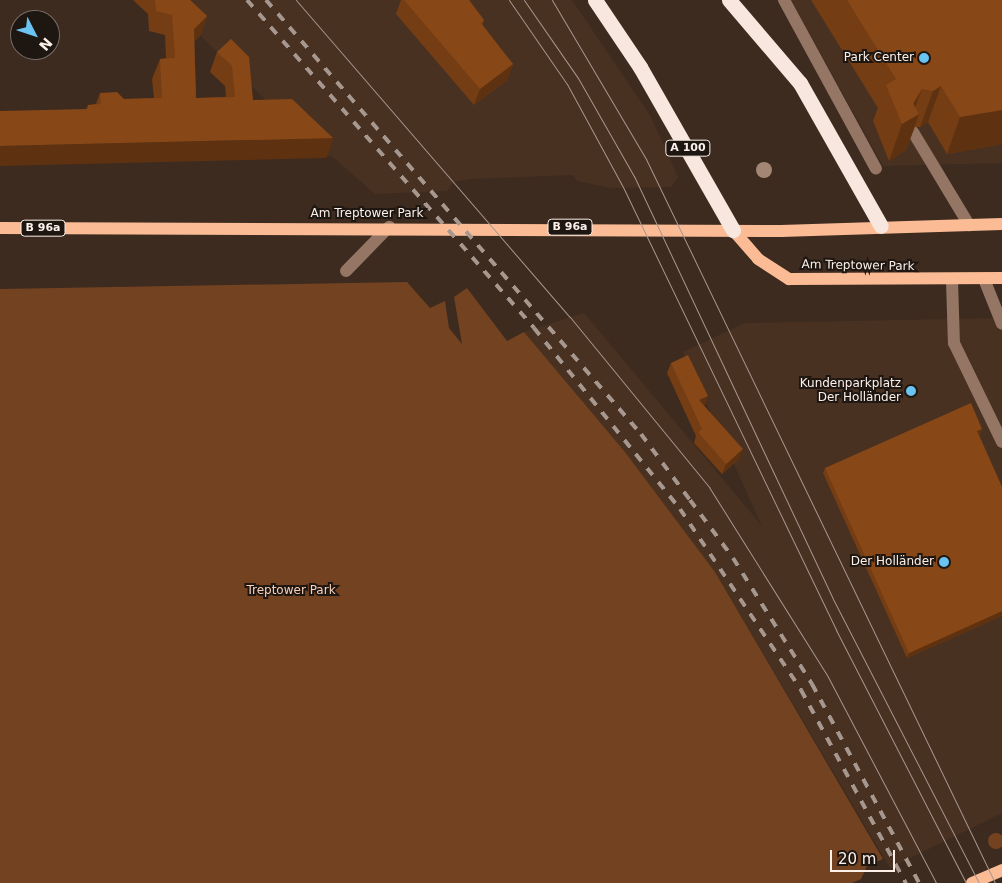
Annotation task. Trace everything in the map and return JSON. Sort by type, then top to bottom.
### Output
[{"type":"highway","name":"A 100","points":[[596,0],[640,67],[733,230]]},
{"type":"highway","points":[[730,0],[800,83],[881,226]]},
{"type":"main road","name":"Am Treptower Park","points":[[0,228],[389,227],[733,230],[1002,224]]},
{"type":"main road","name":"Am Treptower Park","points":[[733,230],[758,259],[789,279],[952,281],[1002,278]]},
{"type":"main road","points":[[972,883],[1002,870]]},
{"type":"lane","points":[[784,0],[876,169]]},
{"type":"lane","points":[[913,132],[969,225]]},
{"type":"lane","points":[[346,271],[389,227]]},
{"type":"lane","points":[[984,279],[1002,324]]},
{"type":"lane","points":[[952,281],[954,343],[1002,442]]},
{"type":"shaded area","points":[[164,0],[572,0],[651,117],[678,177],[671,187],[611,188],[577,181],[573,175],[469,179],[454,182],[447,191],[375,194],[333,157],[322,155]]},
{"type":"shaded area","name":"Park Center","points":[[791,0],[1002,0],[1002,163],[883,166]]},
{"type":"shaded area","points":[[584,313],[762,526],[683,352],[745,323],[1002,318],[1002,813],[890,868],[715,572],[625,452],[524,332]]},
{"type":"green space","name":"Treptower Park","points":[[407,282],[430,308],[445,301],[449,328],[462,344],[454,297],[467,288],[507,341],[524,332],[625,452],[715,572],[883,859],[867,866],[861,879],[852,883],[0,883],[0,289]]},
{"type":"green space","points":[[996,833],[1002,835],[1004,841],[1002,847],[996,849],[990,847],[988,841],[990,835]]},
{"type":"building","points":[[155,0],[190,0],[207,16],[194,29],[196,98],[235,97],[232,66],[217,52],[231,39],[249,57],[253,100],[292,99],[333,138],[0,146],[0,111],[88,109],[88,105],[101,104],[100,93],[117,92],[124,99],[162,98],[160,59],[175,58],[172,15],[156,11]]},
{"type":"building","points":[[404,0],[469,0],[484,20],[481,23],[513,64],[480,89]]},
{"type":"building","name":"Park Center","points":[[847,0],[1002,0],[1002,110],[960,117],[941,86],[933,91],[922,89],[913,103],[919,114],[902,124],[886,85],[896,79]]},
{"type":"building","points":[[688,355],[708,396],[699,400],[743,449],[726,464],[698,432],[702,429],[671,363]]},
{"type":"building","name":"Der Holländer","points":[[971,403],[982,429],[977,431],[1002,487],[1002,611],[909,653],[825,468]]},
{"type":"tram line","points":[[296,0],[570,317],[709,487],[827,675],[936,883]]},
{"type":"tram line","points":[[509,0],[567,84],[623,187],[836,630],[966,883]]},
{"type":"tram line","points":[[524,0],[578,78],[634,176],[833,599],[979,883]]},
{"type":"tram line","points":[[552,0],[646,159],[995,883]]},
{"type":"railway","points":[[247,0],[534,328],[680,509],[801,690],[906,883]]},
{"type":"railway","points":[[266,0],[641,434],[733,558],[812,684],[919,883]]},
{"type":"place","name":"Park Center","points":[[924,58]]},
{"type":"place","name":"Kundenparkplatz Der Holländer","points":[[911,391]]},
{"type":"place","name":"Der Holländer","points":[[944,562]]}]
